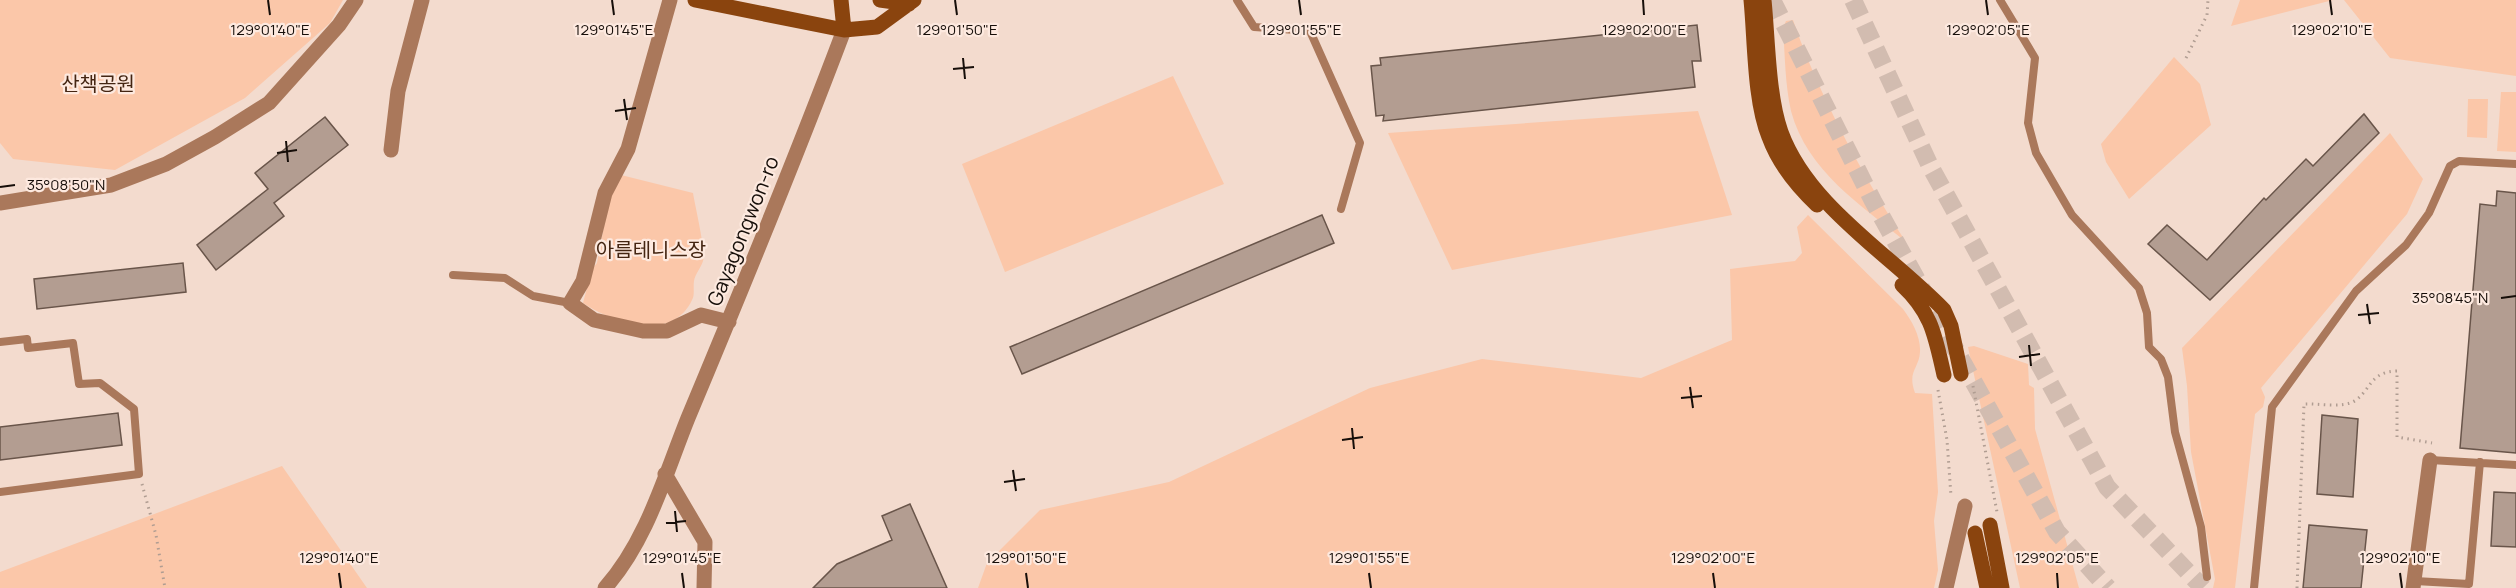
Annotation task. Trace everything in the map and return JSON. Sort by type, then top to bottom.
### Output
[{"type":"street","points":[[0,203],[111,185],[166,164],[215,137],[269,103],[339,25],[356,0]]},
{"type":"street","points":[[391,150],[398,91],[422,0]]},
{"type":"street","points":[[670,0],[628,149],[605,193],[583,281],[570,303],[594,320],[643,331],[667,331],[701,315],[729,322]]},
{"type":"street","points":[[695,0],[844,30],[877,27],[911,2]]},
{"type":"street","name":"Gayagongwon-ro","points":[[605,588],[622,569],[632,550],[729,322],[844,30],[841,0]]},
{"type":"street","points":[[880,0],[911,2]]},
{"type":"street","points":[[1751,0],[1759,87],[1768,137],[1803,191],[1916,298],[1933,326],[1944,375]]},
{"type":"street","points":[[1764,0],[1776,116],[1790,151],[1818,194],[1944,310],[1951,326],[1960,374]]},
{"type":"street","points":[[2414,584],[2430,460]]},
{"type":"street","points":[[665,474],[705,542],[704,588]]},
{"type":"street","points":[[1946,588],[1958,504]]},
{"type":"street","points":[[1990,525],[2002,588]]},
{"type":"street","points":[[1975,533],[1987,588]]},
{"type":"lane","points":[[1237,0],[1254,27],[1310,31],[1360,143],[1341,209]]},
{"type":"lane","points":[[2000,0],[2035,57],[2028,123],[2036,153],[2072,215],[2139,288],[2147,313],[2149,347],[2161,359],[2168,377],[2175,432],[2201,527],[2207,577]]},
{"type":"lane","points":[[2254,588],[2271,407],[2356,291],[2406,245],[2429,213],[2450,166],[2459,161],[2516,164]]},
{"type":"lane","points":[[453,275],[505,278],[533,296],[570,303]]},
{"type":"lane","points":[[0,342],[27,339],[28,348],[73,343],[79,384],[100,383],[134,409],[139,474],[0,492]]},
{"type":"lane","points":[[2430,460],[2516,465]]},
{"type":"lane","points":[[2414,584],[2469,584],[2480,462]]},
{"type":"path","points":[[2186,58],[2206,15],[2208,0]]},
{"type":"path","points":[[2297,588],[2304,404],[2345,404],[2355,401],[2375,377],[2397,371],[2397,437],[2432,442],[2430,460]]},
{"type":"path","points":[[1938,390],[1958,504]]},
{"type":"path","points":[[139,474],[156,535],[165,588]]},
{"type":"green space","name":"산책공원","points":[[0,0],[343,0],[330,23],[245,98],[115,170],[13,159],[0,143]]},
{"type":"green space","points":[[2240,0],[2333,0],[2231,26]]},
{"type":"green space","points":[[2344,0],[2516,0],[2516,76],[2390,58]]},
{"type":"green space","points":[[1793,20],[1828,105],[1874,190],[1906,242],[1854,200],[1809,152],[1791,111],[1786,80],[1783,28],[1786,21]]},
{"type":"green space","points":[[2174,57],[2200,84],[2211,125],[2129,199],[2106,162],[2101,144]]},
{"type":"green space","points":[[1173,76],[1224,184],[1005,272],[962,164]]},
{"type":"green space","points":[[2501,92],[2516,92],[2516,152],[2497,151]]},
{"type":"green space","points":[[2468,99],[2488,99],[2487,138],[2467,137]]},
{"type":"green space","points":[[1698,111],[1732,215],[1452,270],[1388,133]]},
{"type":"green space","points":[[2390,133],[2423,179],[2407,214],[2261,388],[2265,397],[2263,407],[2255,414],[2235,588],[2213,588],[2215,579],[2191,452],[2182,348]]},
{"type":"green space","name":"아름테니스장","points":[[621,175],[693,193],[704,256],[695,278],[692,300],[683,313],[671,321],[657,325],[625,322],[583,303],[592,269],[597,263],[609,200]]},
{"type":"green space","points":[[1808,215],[1903,309],[1917,335],[1920,352],[1913,375],[1913,386],[1915,393],[1932,394],[1938,492],[1934,521],[1938,570],[1934,588],[978,588],[987,563],[1040,510],[1169,482],[1370,388],[1482,359],[1641,378],[1732,340],[1730,269],[1795,261],[1802,253],[1797,227]]},
{"type":"green space","points":[[1974,346],[2028,364],[2029,385],[2034,388],[2035,429],[2079,588],[2020,588],[1968,347]]},
{"type":"green space","points":[[282,466],[367,588],[0,588],[0,572]]},
{"type":"building","points":[[1697,25],[1701,61],[1692,61],[1695,87],[1383,121],[1384,115],[1376,116],[1371,66],[1381,65],[1380,58]]},
{"type":"building","points":[[2364,114],[2379,133],[2210,300],[2148,244],[2167,225],[2207,260],[2264,198],[2266,200],[2306,159],[2313,166]]},
{"type":"building","points":[[325,117],[348,145],[274,203],[284,216],[216,270],[197,245],[268,189],[255,173]]},
{"type":"building","points":[[2497,191],[2516,193],[2516,453],[2460,448],[2480,204],[2496,206]]},
{"type":"building","points":[[1322,215],[1334,243],[1022,374],[1010,347]]},
{"type":"building","points":[[183,263],[186,292],[37,309],[34,279]]},
{"type":"building","points":[[118,413],[122,445],[0,460],[0,427]]},
{"type":"building","points":[[2322,415],[2358,419],[2353,497],[2317,494]]},
{"type":"building","points":[[2494,492],[2516,493],[2516,547],[2491,546]]},
{"type":"building","points":[[910,504],[947,588],[813,588],[837,564],[892,540],[882,516]]},
{"type":"building","points":[[2309,525],[2367,530],[2361,588],[2303,588]]},
{"type":"tunnel","points":[[1772,0],[1873,201],[2057,532],[2108,588]]},
{"type":"tunnel","points":[[1853,0],[1930,166],[2107,487],[2203,588]]}]
